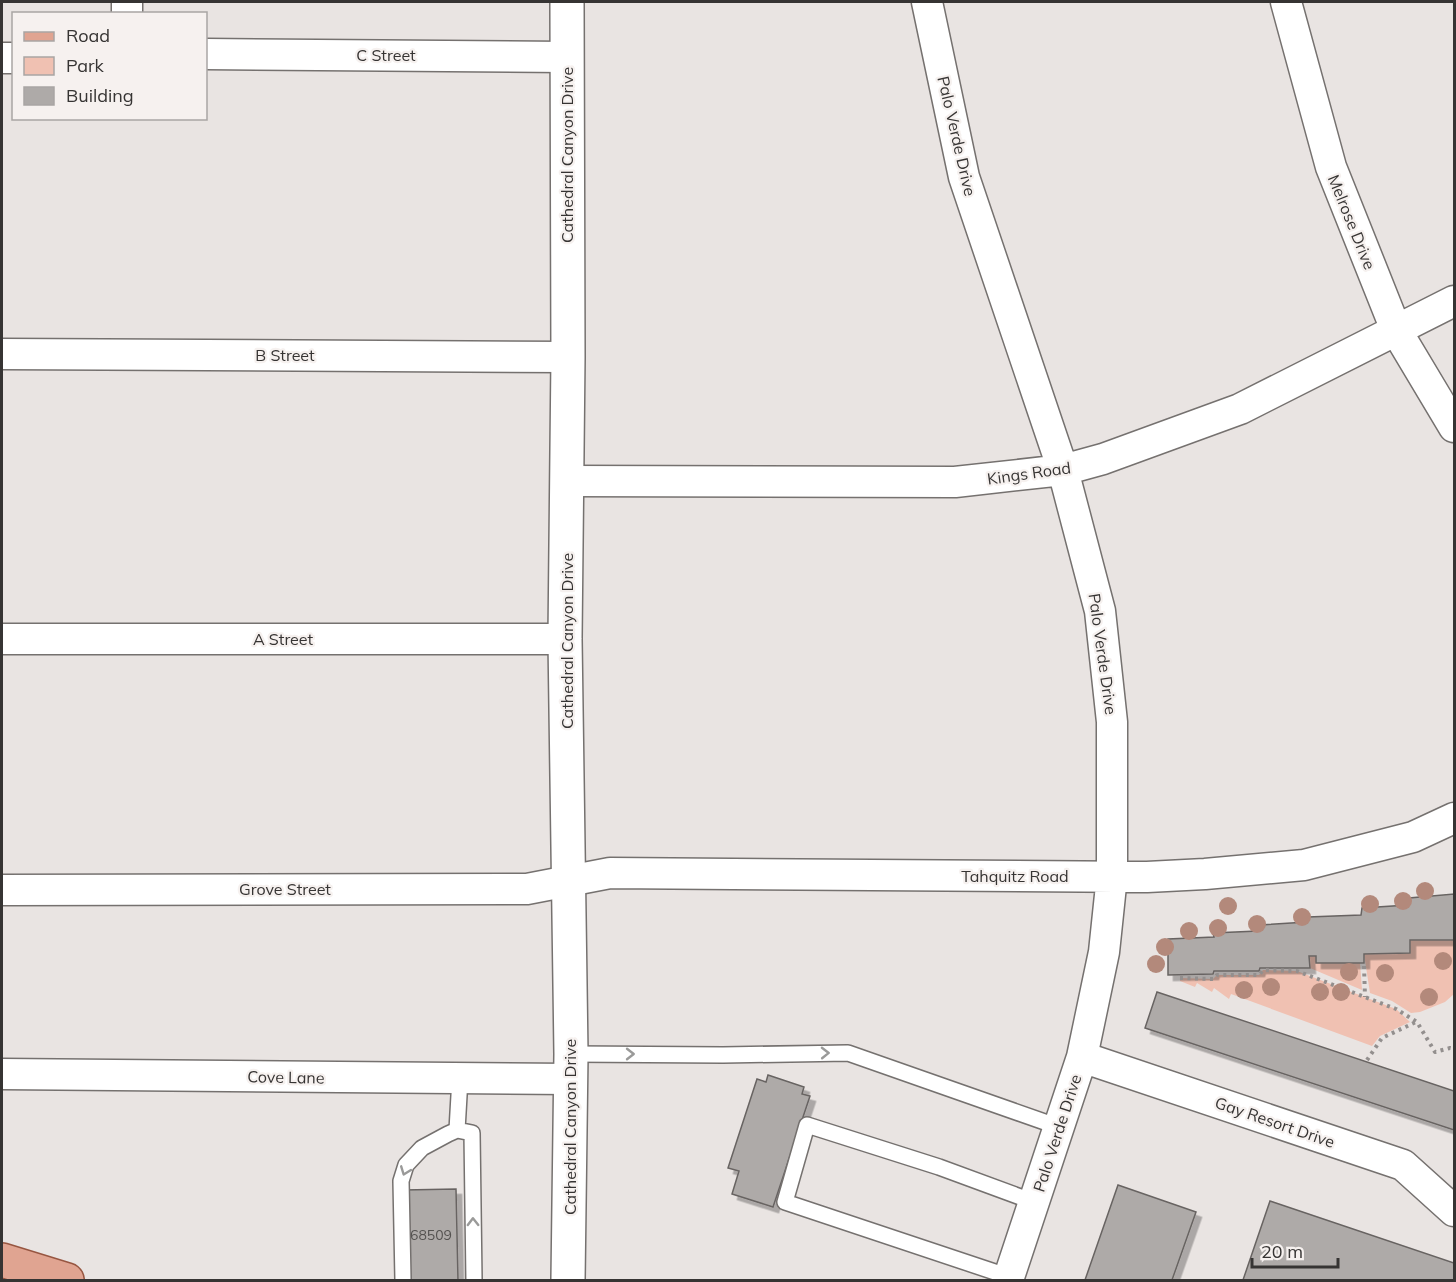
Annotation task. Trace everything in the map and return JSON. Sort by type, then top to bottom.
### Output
[{"type":"main road","points":[[3,1259],[67,1281]]},
{"type":"street","name":"Cathedral Canyon Drive","points":[[567,2],[568,481],[565,639],[571,1067],[568,1281]]},
{"type":"street","name":"Palo Verde Drive","points":[[927,2],[964,177],[1063,470],[1100,611],[1112,722],[1112,876],[1104,952],[1082,1057],[1009,1279]]},
{"type":"street","name":"Melrose Drive","points":[[1286,2],[1331,167],[1396,330],[1455,427]]},
{"type":"street","name":"C Street","points":[[207,54],[566,57]]},
{"type":"street","name":"Kings Road","points":[[568,481],[954,482],[1063,470],[1103,459],[1240,409],[1455,301]]},
{"type":"street","name":"B Street","points":[[2,354],[568,357]]},
{"type":"street","name":"A Street","points":[[2,639],[565,639]]},
{"type":"street","name":"Tahquitz Road","points":[[568,882],[610,873],[1147,877],[1204,874],[1304,865],[1413,837],[1455,818]]},
{"type":"street","name":"Grove Street","points":[[2,890],[527,889],[568,882]]},
{"type":"street","name":"Gay Resort Drive","points":[[1082,1057],[1403,1165],[1455,1211]]},
{"type":"street","name":"Cove Lane","points":[[2,1074],[460,1078],[571,1067]]},
{"type":"lane","points":[[571,1067],[723,1055],[848,1053],[1059,1127]]},
{"type":"lane","points":[[457,1130],[460,1078]]},
{"type":"lane","points":[[1009,1279],[785,1202],[807,1125],[939,1167],[1034,1202]]},
{"type":"lane","points":[[403,1281],[401,1182],[406,1165],[422,1148],[457,1130],[472,1133],[474,1281]]},
{"type":"path","points":[[1364,966],[1365,997]]},
{"type":"path","points":[[1180,978],[1259,975],[1263,970],[1298,971],[1396,1009],[1417,1022],[1435,1052],[1450,1048],[1455,1050]]},
{"type":"path","points":[[1367,1060],[1382,1038],[1417,1022]]},
{"type":"green space","points":[[1410,940],[1454,940],[1454,994],[1445,1002],[1420,1012],[1411,1013],[1392,1001],[1370,993],[1364,954],[1410,953]]},
{"type":"green space","points":[[1309,956],[1316,956],[1316,963],[1360,963],[1362,990],[1310,968]]},
{"type":"green space","points":[[1263,970],[1297,971],[1396,1009],[1410,1022],[1380,1036],[1372,1046],[1231,994],[1229,999],[1214,988],[1212,992],[1197,983],[1195,987],[1180,981],[1180,978],[1213,979],[1217,975],[1259,975]]},
{"type":"building","points":[[1454,894],[1454,940],[1410,940],[1410,953],[1364,954],[1364,963],[1316,963],[1316,956],[1309,956],[1310,968],[1260,968],[1259,971],[1214,971],[1213,974],[1168,975],[1168,939],[1214,937],[1213,933],[1258,931],[1260,925],[1307,922],[1308,917],[1361,915],[1362,908],[1408,905],[1409,898]]},
{"type":"building","points":[[1157,992],[1454,1091],[1454,1130],[1145,1028]]},
{"type":"building","points":[[768,1075],[804,1087],[802,1094],[810,1096],[773,1207],[732,1194],[739,1171],[728,1168],[757,1079],[766,1082]]},
{"type":"building","points":[[1118,1185],[1196,1212],[1172,1280],[1085,1280]]},
{"type":"building","points":[[456,1189],[458,1280],[406,1280],[404,1190]]},
{"type":"building","points":[[1270,1201],[1454,1263],[1454,1280],[1243,1280]]}]
